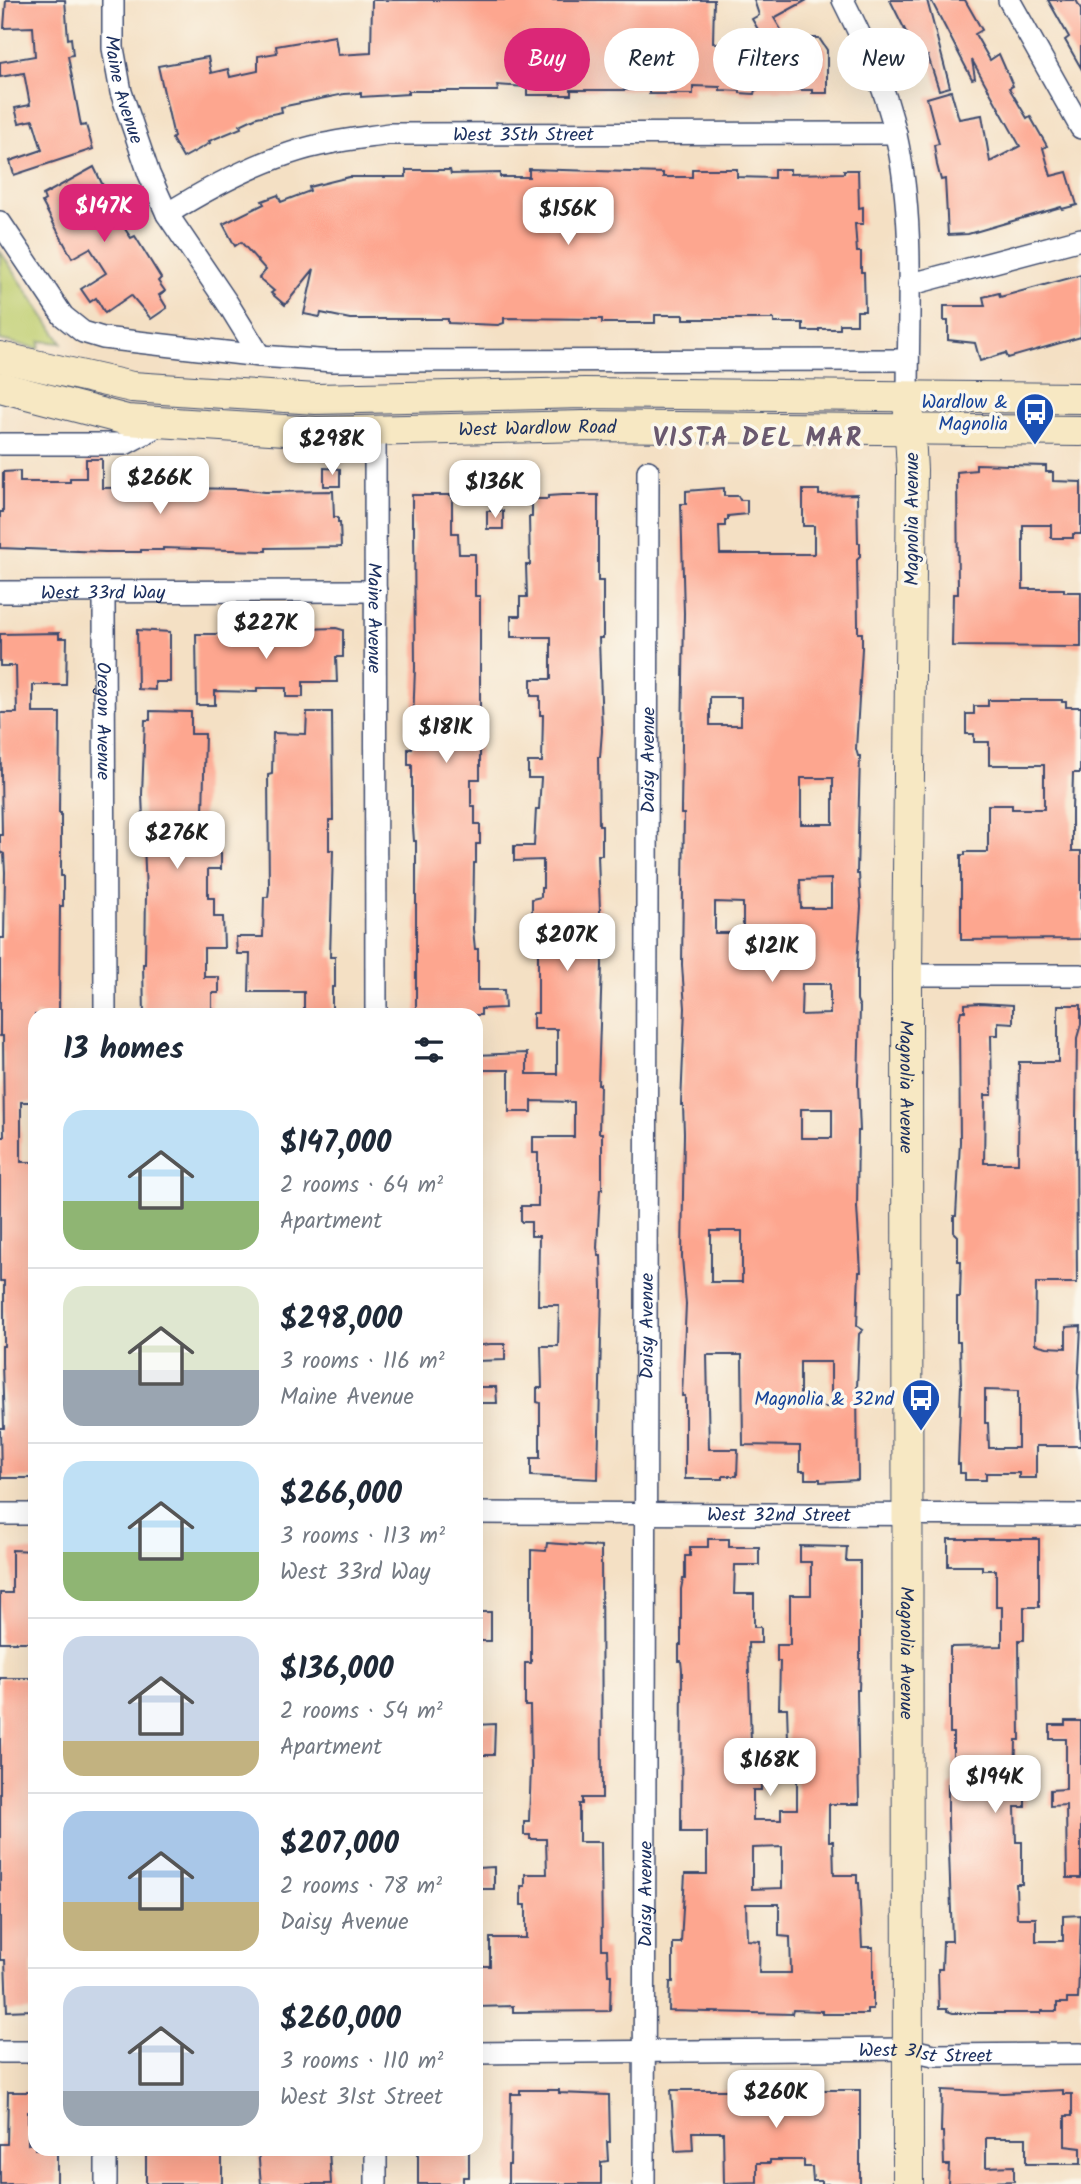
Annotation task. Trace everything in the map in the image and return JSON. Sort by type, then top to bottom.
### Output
[{"type":"main road","name":"West Wardlow Road","points":[[0,357],[132,387],[316,399],[584,393],[1081,398]]},
{"type":"main road","name":"West Wardlow Road","points":[[0,387],[127,420],[316,432],[584,426],[1081,431]]},
{"type":"main road","name":"Magnolia Avenue","points":[[908,397],[911,430],[907,975],[908,2184]]},
{"type":"street","name":"Maine Avenue","points":[[113,0],[113,48],[121,92],[149,174],[167,214],[260,356]]},
{"type":"street","name":"Magnolia Avenue","points":[[843,0],[879,81],[896,133],[904,180],[908,233],[908,397]]},
{"type":"street","points":[[1009,0],[1081,128]]},
{"type":"street","name":"West 35th Street","points":[[167,214],[213,186],[269,162],[327,143],[389,134],[896,133]]},
{"type":"street","points":[[0,222],[63,316],[83,332],[103,338],[260,356],[333,361],[908,360]]},
{"type":"street","points":[[908,285],[1081,239]]},
{"type":"street","points":[[0,444],[125,444],[166,423]]},
{"type":"street","name":"Maine Avenue","points":[[375,431],[376,1008]]},
{"type":"street","name":"Daisy Avenue","points":[[644,2184],[648,471]]},
{"type":"street","name":"West 33rd Way","points":[[0,592],[376,591]]},
{"type":"street","name":"Oregon Avenue","points":[[104,593],[105,1008]]},
{"type":"street","points":[[907,975],[1081,975]]},
{"type":"street","name":"West 32nd Street","points":[[483,1513],[1081,1515]]},
{"type":"street","points":[[0,1514],[28,1514]]},
{"type":"street","name":"West 31st Street","points":[[483,2053],[908,2049],[934,2055],[1081,2054]]},
{"type":"street","points":[[0,2052],[28,2052]]},
{"type":"street","points":[[106,2156],[106,2184]]},
{"type":"street","points":[[376,2156],[376,2184]]},
{"type":"green space","points":[[0,251],[62,343],[40,341],[39,349],[0,340]]},
{"type":"building","points":[[6,0],[65,0],[68,39],[71,38],[73,55],[68,56],[81,126],[86,125],[93,149],[14,175],[10,161],[42,150],[33,120],[19,123],[15,108],[30,105],[24,73],[0,77],[0,62],[35,56],[33,27],[4,28]]},
{"type":"building","points":[[372,0],[714,0],[713,87],[699,86],[699,28],[604,28],[604,90],[590,90],[590,28],[504,28],[504,85],[497,85],[498,91],[408,91],[408,94],[361,97],[361,93],[344,94],[281,107],[282,112],[257,117],[240,125],[241,128],[209,141],[210,143],[183,158],[172,139],[174,137],[158,66],[208,57],[211,73],[228,69],[230,77],[258,71],[258,56],[277,53],[276,46],[335,36],[338,55],[371,53]]},
{"type":"building","points":[[754,0],[807,0],[774,18],[780,28],[757,28],[752,19],[759,15]]},
{"type":"building","points":[[890,0],[927,0],[950,87],[939,90],[929,59],[929,28],[904,28]]},
{"type":"building","points":[[931,0],[965,0],[982,30],[975,34],[990,60],[999,54],[1013,86],[1009,88],[1027,118],[1030,116],[1047,146],[1043,148],[1051,176],[1067,172],[1077,205],[1062,209],[1061,207],[968,234],[948,235],[945,179],[941,180],[937,165],[934,145],[939,144],[927,98],[951,91],[959,119],[982,115],[990,162],[1020,146],[972,60],[975,78],[972,79]]},
{"type":"building","points":[[1048,0],[1076,0],[1081,9],[1081,68],[1065,40],[1069,37]]},
{"type":"building","points":[[823,44],[827,50],[827,93],[812,93],[823,91]]},
{"type":"building","points":[[527,91],[571,91],[571,95],[527,95]]},
{"type":"building","points":[[649,91],[693,91],[693,94],[649,94]]},
{"type":"building","points":[[740,91],[755,91],[754,94]]},
{"type":"building","points":[[94,167],[121,223],[131,238],[135,236],[161,278],[158,281],[165,291],[159,295],[167,308],[151,319],[131,295],[105,313],[96,298],[90,302],[81,289],[106,273],[90,248],[72,258],[42,202],[45,200],[43,195]]},
{"type":"building","points":[[529,169],[663,173],[663,177],[692,177],[692,169],[737,169],[737,177],[774,178],[774,169],[790,169],[790,174],[844,173],[844,170],[858,170],[859,208],[863,207],[863,224],[855,224],[857,252],[861,252],[861,272],[864,272],[865,311],[857,311],[857,324],[840,324],[840,329],[819,331],[803,331],[803,323],[774,323],[774,319],[684,319],[684,315],[655,315],[655,323],[602,323],[602,319],[504,318],[504,323],[498,325],[448,323],[448,319],[350,319],[321,313],[320,317],[304,314],[314,269],[285,305],[259,278],[266,270],[241,242],[235,246],[223,224],[264,204],[262,201],[278,195],[281,202],[310,191],[309,187],[349,177],[406,177],[406,170],[450,170],[451,174],[500,173],[500,177],[529,177]]},
{"type":"building","points":[[1081,275],[1081,337],[1008,358],[1006,353],[980,361],[975,343],[948,340],[948,321],[944,321],[944,306],[985,306],[983,297],[999,293],[1000,297]]},
{"type":"building","points":[[86,459],[102,459],[102,488],[168,487],[168,464],[184,464],[184,488],[265,492],[333,491],[334,517],[338,517],[340,522],[341,547],[266,548],[266,551],[163,548],[141,552],[0,548],[3,472],[20,471],[20,482],[70,482],[70,478],[86,478]]},
{"type":"building","points":[[976,464],[1046,466],[1046,472],[1053,472],[1053,481],[1081,482],[1081,534],[1073,534],[1073,538],[1051,538],[1051,525],[1023,525],[1023,589],[1064,589],[1064,592],[1081,592],[1081,647],[952,646],[953,594],[958,594],[957,472],[976,470]]},
{"type":"building","points":[[324,468],[340,469],[340,486],[324,486]]},
{"type":"building","points":[[724,488],[724,496],[738,496],[740,500],[747,500],[747,514],[728,516],[725,526],[719,526],[720,554],[814,554],[814,526],[803,526],[803,490],[819,490],[819,495],[857,494],[860,543],[860,557],[857,560],[858,633],[862,633],[862,648],[856,749],[860,756],[857,874],[861,907],[857,965],[857,1000],[860,1007],[860,1131],[857,1207],[861,1272],[857,1326],[863,1330],[859,1334],[857,1388],[858,1480],[820,1482],[820,1479],[805,1479],[805,1471],[800,1471],[800,1446],[743,1445],[742,1355],[707,1355],[709,1449],[738,1449],[737,1476],[723,1476],[723,1479],[685,1479],[685,1396],[682,1396],[686,1304],[682,1257],[684,1133],[681,1105],[685,1008],[682,965],[684,613],[681,504],[686,504],[686,491]],"holes":[[[710,697],[741,697],[741,725],[710,725]],[[801,778],[833,778],[833,824],[801,824]],[[831,879],[831,908],[801,908],[800,880]],[[715,902],[743,903],[743,933],[715,933]],[[802,984],[830,984],[830,1014],[801,1015]],[[801,1109],[832,1109],[832,1138],[801,1138]],[[711,1231],[742,1231],[742,1282],[711,1282]],[[800,1362],[831,1362],[831,1407],[800,1407]]]},
{"type":"building","points":[[412,495],[452,495],[452,533],[458,533],[459,554],[475,554],[475,596],[480,596],[480,779],[471,779],[471,806],[475,806],[475,824],[480,824],[480,844],[476,844],[474,863],[473,929],[475,949],[478,949],[478,990],[504,990],[505,1008],[416,1008],[416,841],[412,813],[412,765],[408,765],[408,749],[412,749],[415,668]]},
{"type":"building","points":[[598,495],[598,581],[603,581],[603,638],[599,638],[602,731],[598,757],[599,825],[602,825],[602,855],[598,855],[602,965],[598,1084],[599,1133],[602,1133],[602,1189],[597,1248],[601,1256],[602,1289],[598,1479],[531,1476],[531,1458],[540,1458],[540,1403],[537,1402],[537,1388],[542,1388],[541,1346],[558,1346],[559,1305],[538,1305],[539,1236],[531,1236],[531,1222],[521,1222],[521,1206],[538,1206],[538,1153],[533,1153],[533,1137],[574,1137],[574,1102],[532,1101],[532,1112],[509,1112],[509,1070],[483,1070],[483,1055],[527,1053],[527,1074],[557,1074],[557,1029],[533,1029],[533,1013],[538,1013],[538,946],[532,946],[532,899],[541,897],[543,860],[514,861],[514,846],[534,846],[541,778],[528,778],[528,762],[542,762],[543,715],[540,715],[540,696],[531,696],[531,679],[551,679],[551,637],[511,637],[511,616],[520,616],[520,597],[527,597],[526,565],[530,565],[529,517],[532,517],[532,499],[548,499],[548,496]]},
{"type":"building","points":[[487,511],[503,511],[503,529],[487,529]]},
{"type":"building","points":[[336,628],[343,630],[343,657],[336,657],[337,682],[303,682],[303,697],[286,697],[286,688],[257,688],[257,692],[215,691],[215,705],[197,705],[196,634]]},
{"type":"building","points":[[137,630],[170,632],[170,682],[155,682],[155,690],[138,689]]},
{"type":"building","points":[[59,633],[59,638],[67,638],[66,685],[33,685],[33,713],[60,713],[59,813],[63,906],[60,906],[59,1008],[28,1008],[28,1102],[21,1102],[21,1162],[28,1162],[28,1478],[1,1478],[0,1428],[4,1428],[4,1281],[0,1281],[0,1137],[4,1137],[0,938],[4,938],[5,872],[4,854],[0,852],[0,713],[17,713],[16,666],[0,666],[0,634]]},
{"type":"building","points":[[988,700],[1062,700],[1066,702],[1066,707],[1081,707],[1080,773],[1073,773],[1072,851],[1081,851],[1081,939],[961,940],[961,855],[965,855],[965,852],[988,852],[988,805],[1012,805],[1012,809],[1044,809],[1044,765],[989,765],[989,742],[974,742],[974,734],[966,734],[966,714],[974,714],[974,706],[988,706]]},
{"type":"building","points":[[150,711],[191,712],[191,734],[205,734],[202,853],[221,853],[221,869],[208,869],[208,898],[214,898],[214,917],[223,917],[224,948],[204,948],[204,977],[219,977],[219,993],[212,993],[212,1008],[144,1008],[146,892],[142,794],[145,720],[150,720]]},
{"type":"building","points":[[307,712],[332,712],[333,820],[329,820],[329,850],[333,850],[330,957],[335,957],[335,987],[332,987],[332,1008],[304,1008],[304,992],[249,992],[250,954],[237,954],[236,937],[263,937],[264,897],[268,897],[269,889],[268,775],[272,774],[273,733],[306,734]]},
{"type":"building","points":[[965,1004],[1013,1005],[1013,1023],[998,1022],[998,1035],[991,1035],[992,1095],[985,1095],[984,1163],[1018,1163],[1019,1062],[1058,1062],[1058,1005],[1081,1005],[1081,1024],[1077,1038],[1077,1283],[1036,1283],[1035,1344],[1066,1348],[1066,1327],[1081,1326],[1078,1388],[1081,1446],[1036,1446],[1036,1478],[1019,1478],[1019,1473],[986,1473],[986,1480],[965,1480],[965,1473],[960,1473],[958,1464],[961,1384],[957,1297],[960,1297],[961,1261],[958,1261],[958,1236],[954,1232],[954,1216],[960,1142],[959,1020],[961,1011],[965,1011]],"holes":[[[985,1390],[1018,1391],[1018,1448],[989,1448],[988,1423],[985,1423]]]},
{"type":"building","points":[[505,1344],[505,1360],[483,1361],[483,1345]]},
{"type":"building","points":[[483,1387],[496,1387],[497,1403],[483,1403]]},
{"type":"building","points":[[708,1539],[729,1539],[729,1547],[759,1547],[759,1565],[735,1565],[734,1594],[754,1594],[754,1627],[761,1627],[761,1643],[748,1643],[752,1776],[761,1776],[761,1790],[753,1790],[753,1820],[781,1820],[781,1809],[797,1809],[797,1771],[789,1771],[787,1708],[779,1708],[780,1661],[777,1661],[777,1645],[790,1645],[790,1595],[811,1595],[811,1562],[800,1562],[800,1546],[847,1547],[846,1561],[860,1561],[860,1661],[857,1690],[859,1804],[829,1804],[829,1841],[833,1841],[834,1875],[857,1875],[859,1883],[862,1947],[873,1947],[873,2009],[867,2009],[867,2014],[822,2014],[822,2011],[793,2010],[792,2014],[669,2011],[670,1982],[673,1982],[673,1943],[681,1943],[685,1874],[707,1874],[707,1832],[681,1832],[682,1670],[679,1645],[685,1556],[690,1556],[690,1547],[708,1547]],"holes":[[[782,1847],[782,1888],[752,1889],[752,1848]],[[746,1904],[779,1904],[779,1936],[790,1937],[791,1973],[759,1973],[760,1941],[747,1940]]]},
{"type":"building","points":[[948,1539],[1039,1539],[1039,1607],[1024,1607],[1024,1640],[1019,1640],[1020,1740],[1016,1740],[1015,1788],[1025,1788],[1025,1807],[1015,1807],[1016,1842],[1022,1842],[1022,1884],[1016,1884],[1017,1918],[1036,1918],[1036,1941],[1063,1941],[1063,1916],[1081,1915],[1078,1999],[1057,2003],[1057,2011],[953,2013],[947,2009],[939,2009],[938,1969],[942,1969],[943,1941],[952,1941],[948,1821],[948,1784],[952,1784],[953,1776],[950,1647],[1002,1646],[1002,1607],[996,1607],[996,1570],[982,1570],[982,1566],[948,1566]]},
{"type":"building","points":[[547,1543],[601,1547],[602,1798],[582,1798],[582,1804],[579,1804],[579,1842],[601,1842],[602,1949],[607,1949],[608,1975],[611,1975],[610,2011],[513,2012],[513,2006],[483,2007],[483,1966],[490,1966],[490,1938],[526,1938],[526,1905],[521,1905],[521,1886],[525,1886],[525,1874],[547,1874],[546,1839],[530,1839],[530,1835],[524,1835],[524,1821],[529,1821],[531,1767],[530,1706],[525,1706],[525,1663],[531,1663],[531,1550],[546,1551]]},
{"type":"building","points":[[12,1550],[28,1551],[28,1642],[0,1642],[0,1593],[12,1593]]},
{"type":"building","points":[[483,1612],[491,1612],[491,1641],[483,1641]]},
{"type":"building","points":[[0,1678],[28,1678],[28,2010],[7,2011],[5,1960],[0,1960]]},
{"type":"building","points":[[1065,1721],[1081,1721],[1081,1878],[1067,1878],[1066,1805],[1050,1806],[1050,1790],[1066,1789],[1066,1739],[1050,1739],[1050,1725],[1065,1725]]},
{"type":"building","points":[[495,1724],[494,1755],[483,1755],[483,1725]]},
{"type":"building","points":[[494,1867],[494,1889],[483,1889],[483,1868]]},
{"type":"building","points":[[520,2090],[559,2090],[559,2093],[609,2095],[610,2142],[607,2142],[608,2161],[601,2162],[601,2184],[508,2184],[511,2094],[520,2094]]},
{"type":"building","points":[[671,2090],[860,2090],[860,2184],[822,2184],[822,2181],[813,2181],[812,2167],[804,2167],[804,2160],[770,2160],[770,2163],[757,2163],[757,2182],[724,2183],[723,2132],[692,2132],[693,2150],[675,2151]]},
{"type":"building","points":[[942,2090],[1003,2093],[1063,2090],[1063,2094],[1072,2094],[1072,2116],[1065,2116],[1065,2146],[1081,2148],[1081,2164],[1026,2164],[1026,2138],[986,2138],[986,2167],[1014,2166],[1014,2181],[948,2184],[949,2165],[944,2165],[941,2132]]},
{"type":"building","points":[[8,2092],[28,2092],[28,2156],[57,2156],[57,2184],[0,2184],[0,2144],[7,2144]]},
{"type":"building","points":[[146,2156],[222,2156],[222,2184],[146,2184]]},
{"type":"building","points":[[259,2156],[329,2156],[331,2184],[261,2184]]},
{"type":"building","points":[[418,2156],[469,2156],[469,2177],[463,2177],[463,2184],[418,2184]]},
{"type":"place","name":"Wardlow & Magnolia","points":[[1035,446]]},
{"type":"place","name":"Magnolia & 32nd","points":[[921,1432]]},
{"type":"district","name":"VISTA DEL MAR","points":[[758,437]]}]
